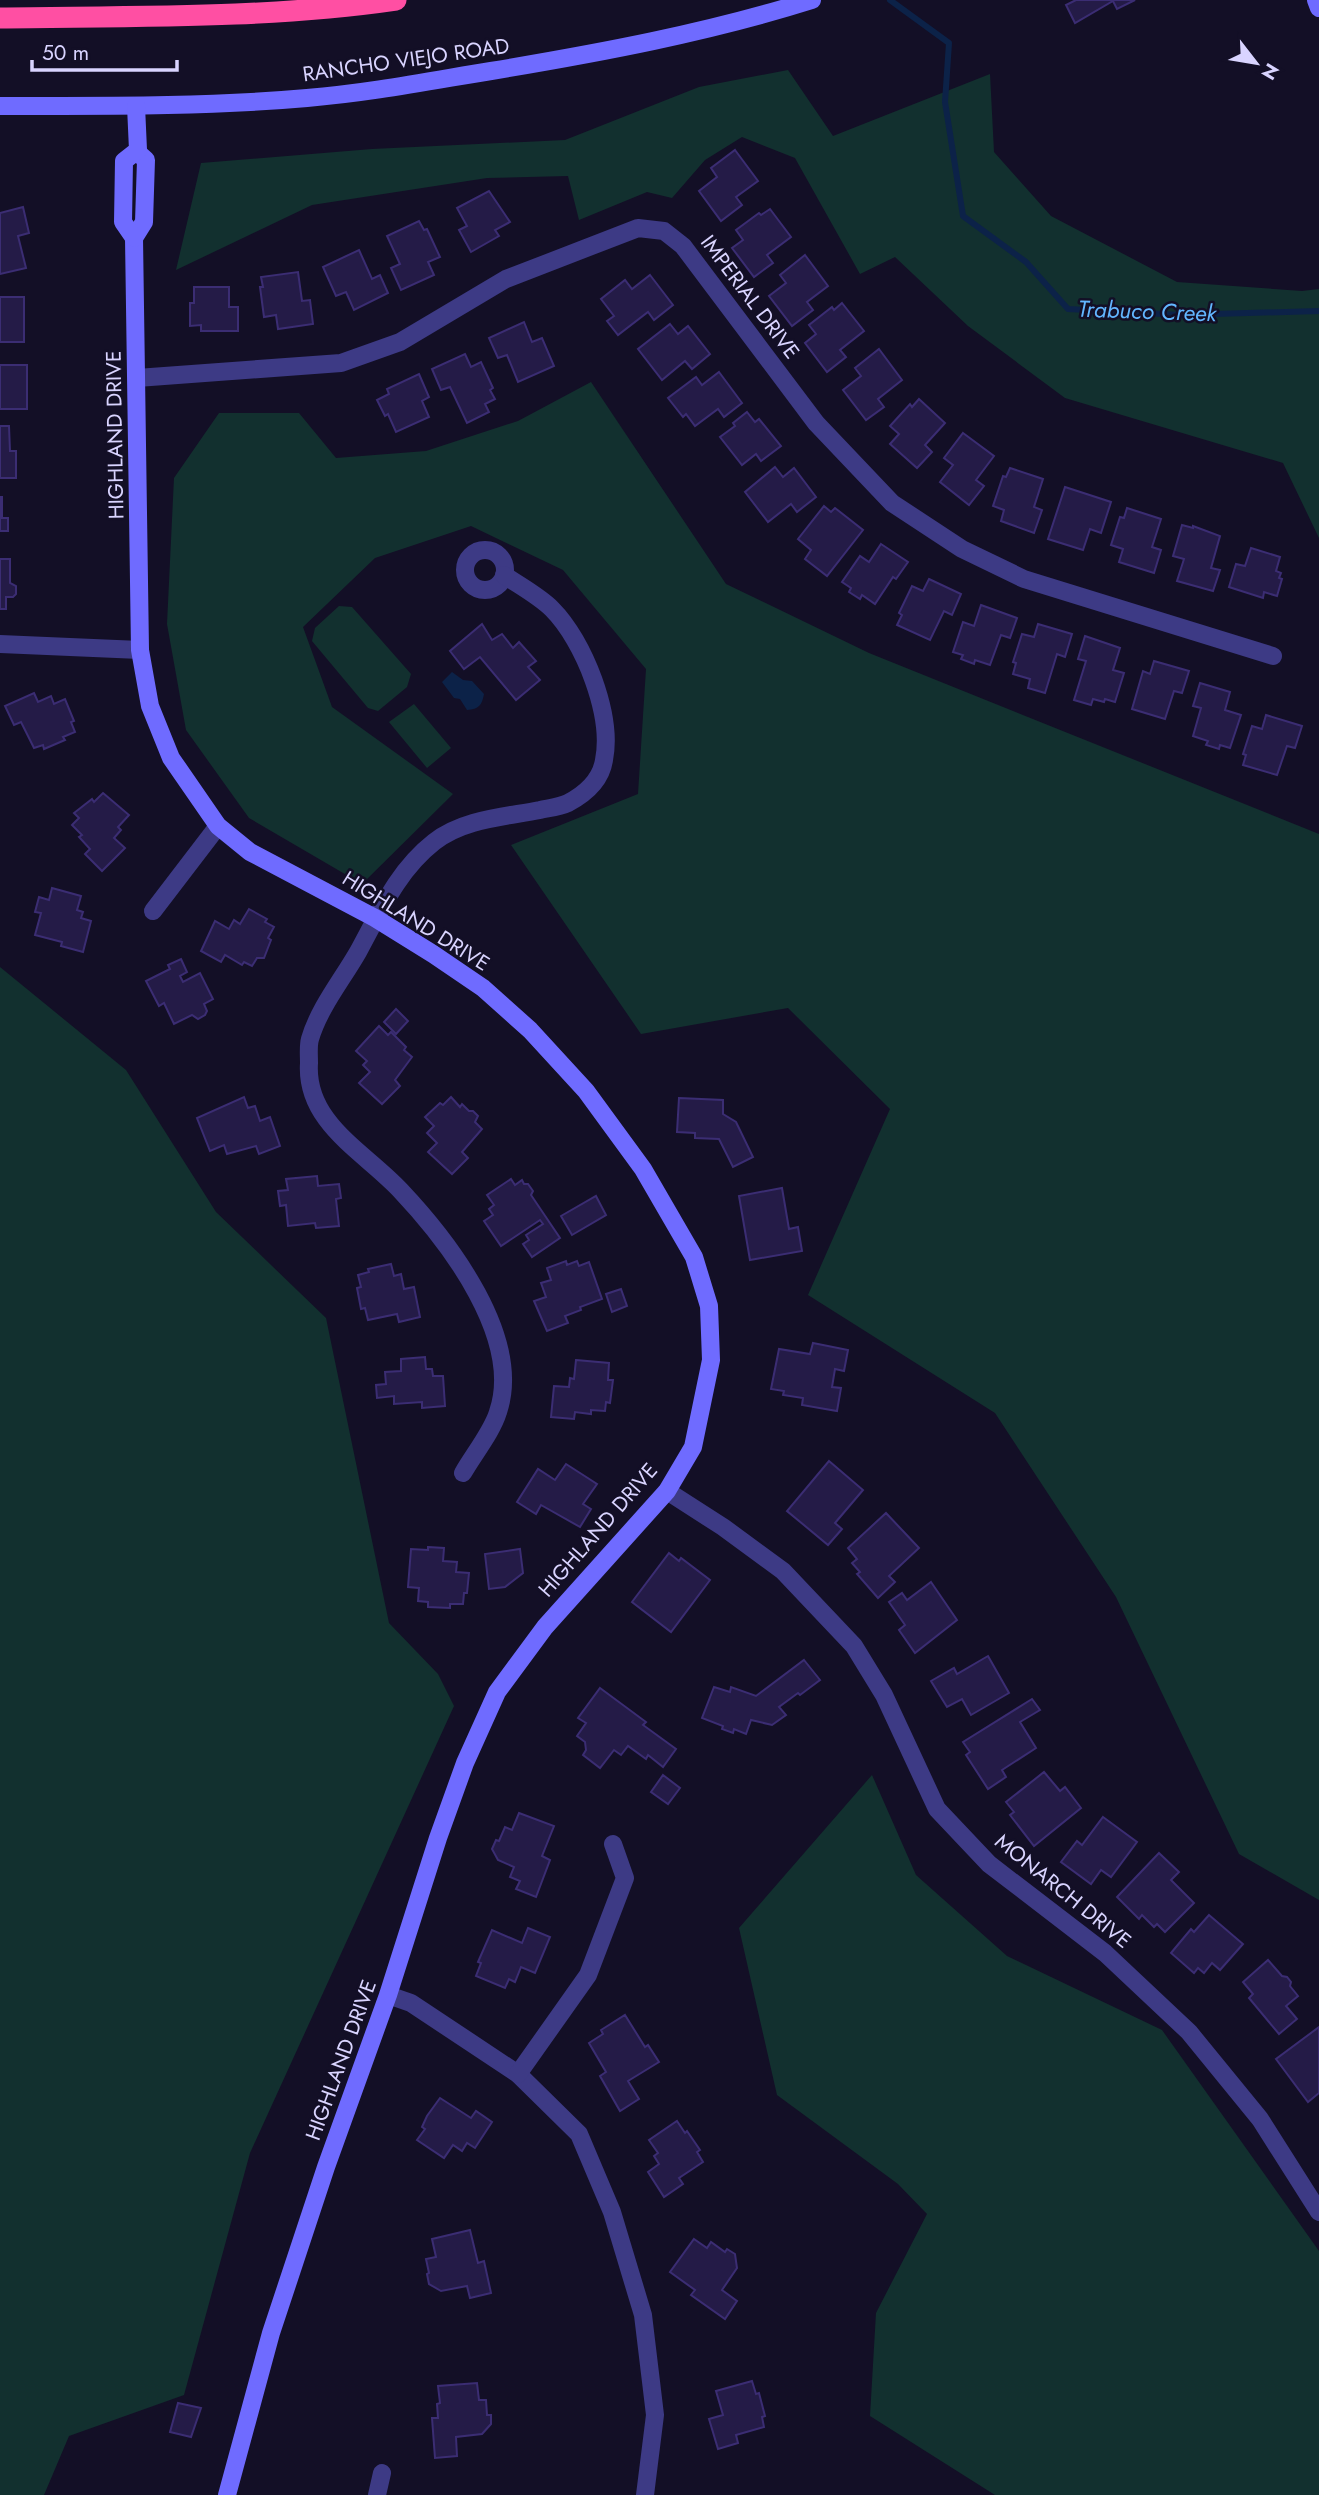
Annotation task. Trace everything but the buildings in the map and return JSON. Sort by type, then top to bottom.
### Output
[{"type":"highway","points":[[0,18],[240,14],[356,6],[396,0]]},
{"type":"street","name":"RANCHO VIEJO ROAD","points":[[0,106],[136,106],[306,98],[369,92],[582,56],[745,21],[812,0]]},
{"type":"street","points":[[1316,0],[1319,8]]},
{"type":"street","name":"HIGHLAND DRIVE","points":[[136,106],[137,152],[124,161],[123,222],[134,238],[140,650],[150,706],[171,758],[218,826],[250,852],[375,918],[433,954],[482,988],[530,1030],[586,1091],[643,1169],[694,1257],[709,1306],[710,1360],[693,1447],[667,1491],[545,1627],[497,1692],[465,1763],[271,2333],[227,2495]]},
{"type":"street","name":"IMPERIAL DRIVE","points":[[137,379],[341,362],[400,342],[506,279],[638,228],[664,231],[683,246],[816,423],[892,503],[962,549],[1024,579],[1273,656]]},
{"type":"street","points":[[463,1473],[498,1413],[504,1373],[495,1336],[477,1293],[448,1249],[400,1190],[341,1138],[320,1111],[308,1079],[310,1040],[328,1001],[403,873],[435,841],[467,824],[565,805],[583,795],[597,779],[604,761],[606,743],[599,694],[582,651],[552,609],[505,575]]},
{"type":"street","points":[[0,644],[140,650]]},
{"type":"street","points":[[153,911],[218,826]]},
{"type":"street","name":"MONARCH DRIVE","points":[[667,1491],[723,1527],[783,1571],[854,1646],[884,1695],[937,1809],[989,1864],[1105,1953],[1189,2032],[1260,2119],[1319,2212]]},
{"type":"street","points":[[519,2074],[588,1975],[625,1878],[613,1844]]},
{"type":"street","points":[[388,1995],[411,2003],[519,2074],[579,2134],[616,2225],[643,2315],[655,2415],[645,2495]]},
{"type":"street","points":[[377,2495],[382,2473]]},
{"type":"green space","points":[[788,70],[833,136],[990,74],[994,152],[1051,216],[1177,282],[1302,291],[1319,289],[1319,538],[1283,463],[1065,398],[968,326],[895,257],[860,274],[795,158],[742,137],[705,160],[672,198],[647,192],[579,220],[568,176],[487,178],[312,205],[176,270],[201,163],[372,149],[565,140],[699,87]]},
{"type":"green space","points":[[591,382],[726,584],[869,653],[1319,834],[1319,1900],[1239,1854],[1116,1597],[995,1413],[808,1295],[890,1109],[788,1008],[641,1034],[511,845],[638,794],[646,669],[563,570],[471,526],[375,558],[303,627],[332,707],[453,794],[362,884],[249,818],[186,730],[167,624],[174,478],[219,413],[299,413],[336,458],[426,451],[518,421]]},
{"type":"green space","points":[[339,606],[352,607],[411,674],[407,687],[378,711],[368,708],[312,641],[315,628]]},
{"type":"green space","points":[[414,704],[451,748],[427,768],[389,722]]},
{"type":"green space","points":[[0,967],[126,1070],[216,1212],[326,1318],[389,1623],[438,1674],[454,1706],[250,2153],[184,2395],[69,2436],[44,2495],[0,2495]]},
{"type":"green space","points":[[872,1775],[916,1875],[1007,1956],[1162,2030],[1319,2251],[1319,2495],[995,2495],[870,2416],[876,2313],[927,2214],[898,2184],[777,2095],[739,1928]]},
{"type":"water","points":[[452,672],[463,680],[472,681],[484,694],[481,704],[467,710],[460,699],[454,698],[442,682]]},
{"type":"waterway","name":"Trabuco Creek","points":[[890,0],[949,43],[945,102],[963,216],[1026,262],[1068,309],[1181,315],[1319,311]]}]
